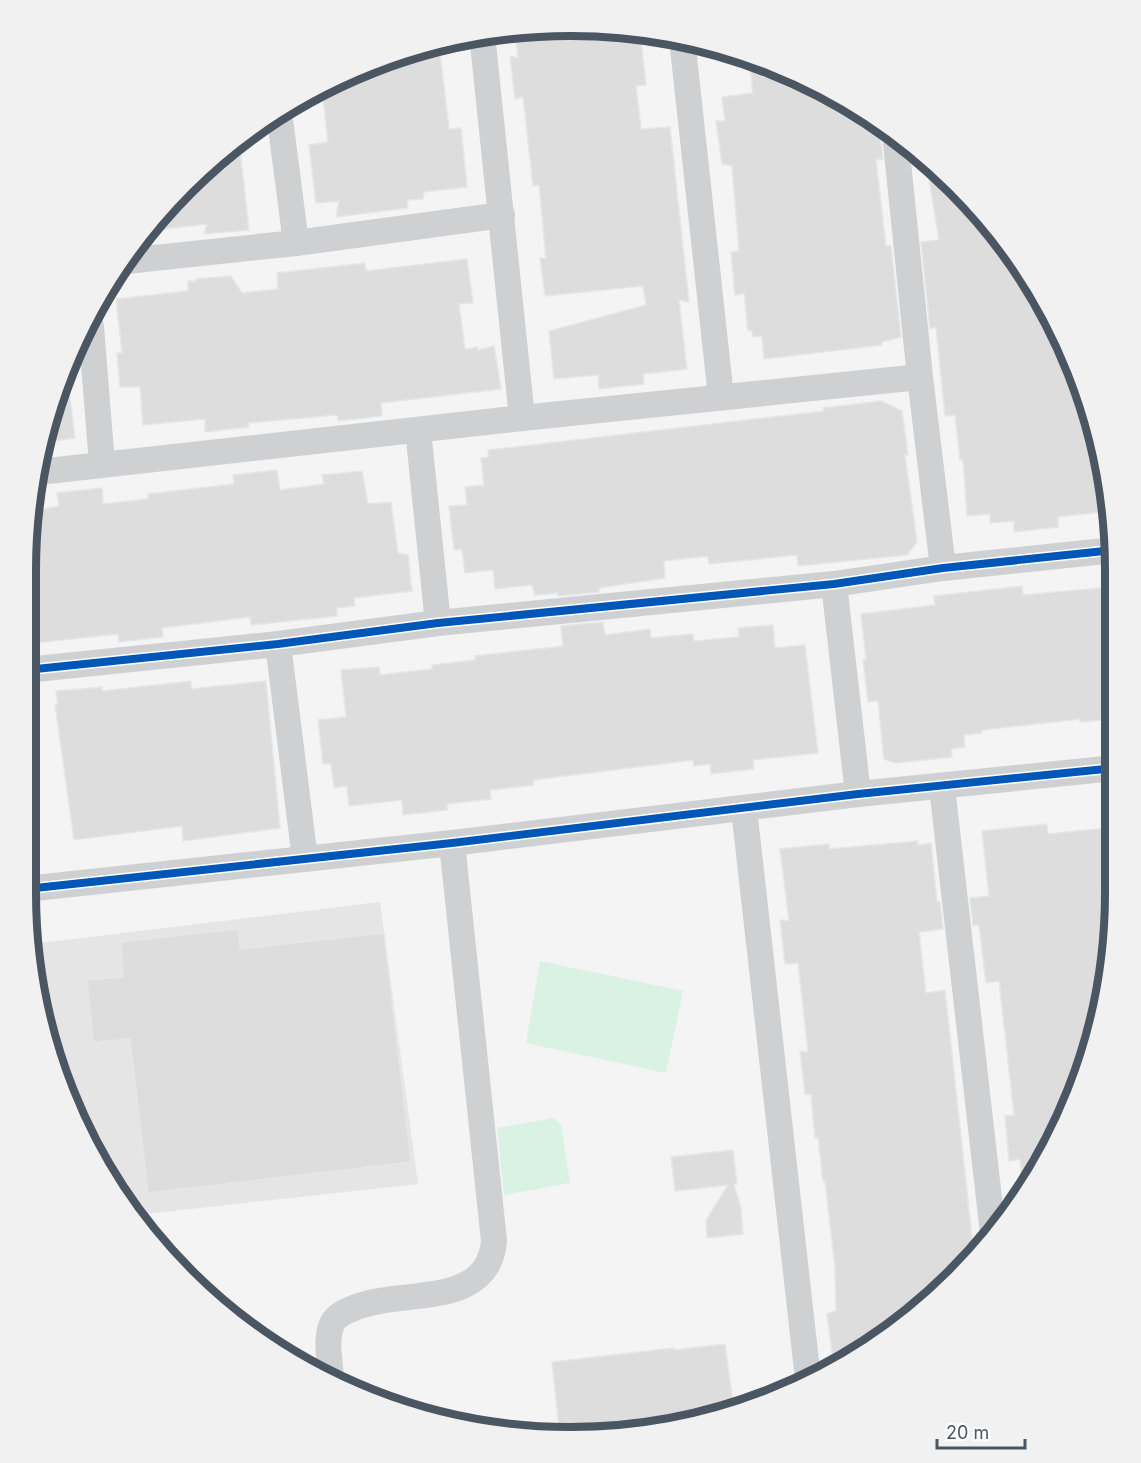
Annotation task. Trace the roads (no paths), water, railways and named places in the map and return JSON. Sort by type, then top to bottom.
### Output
[{"type":"street","points":[[483,44],[522,418]]},
{"type":"street","points":[[683,48],[721,397]]},
{"type":"street","points":[[280,122],[296,243]]},
{"type":"street","points":[[896,146],[920,377],[943,568]]},
{"type":"street","points":[[136,260],[296,243],[502,215]]},
{"type":"street","points":[[91,333],[102,464]]},
{"type":"street","points":[[45,471],[522,418],[920,377]]},
{"type":"street","points":[[418,430],[438,623]]},
{"type":"street","points":[[36,669],[278,644],[438,623],[834,584],[943,568],[1104,551]]},
{"type":"street","points":[[834,584],[858,794]]},
{"type":"street","points":[[278,644],[305,859]]},
{"type":"street","points":[[36,888],[452,843],[858,794],[1105,769]]},
{"type":"street","points":[[942,787],[992,1222]]},
{"type":"street","points":[[744,809],[807,1372]]},
{"type":"street","points":[[330,1370],[328,1338],[333,1321],[345,1311],[368,1302],[455,1290],[476,1280],[493,1256],[494,1241],[452,843]]}]
